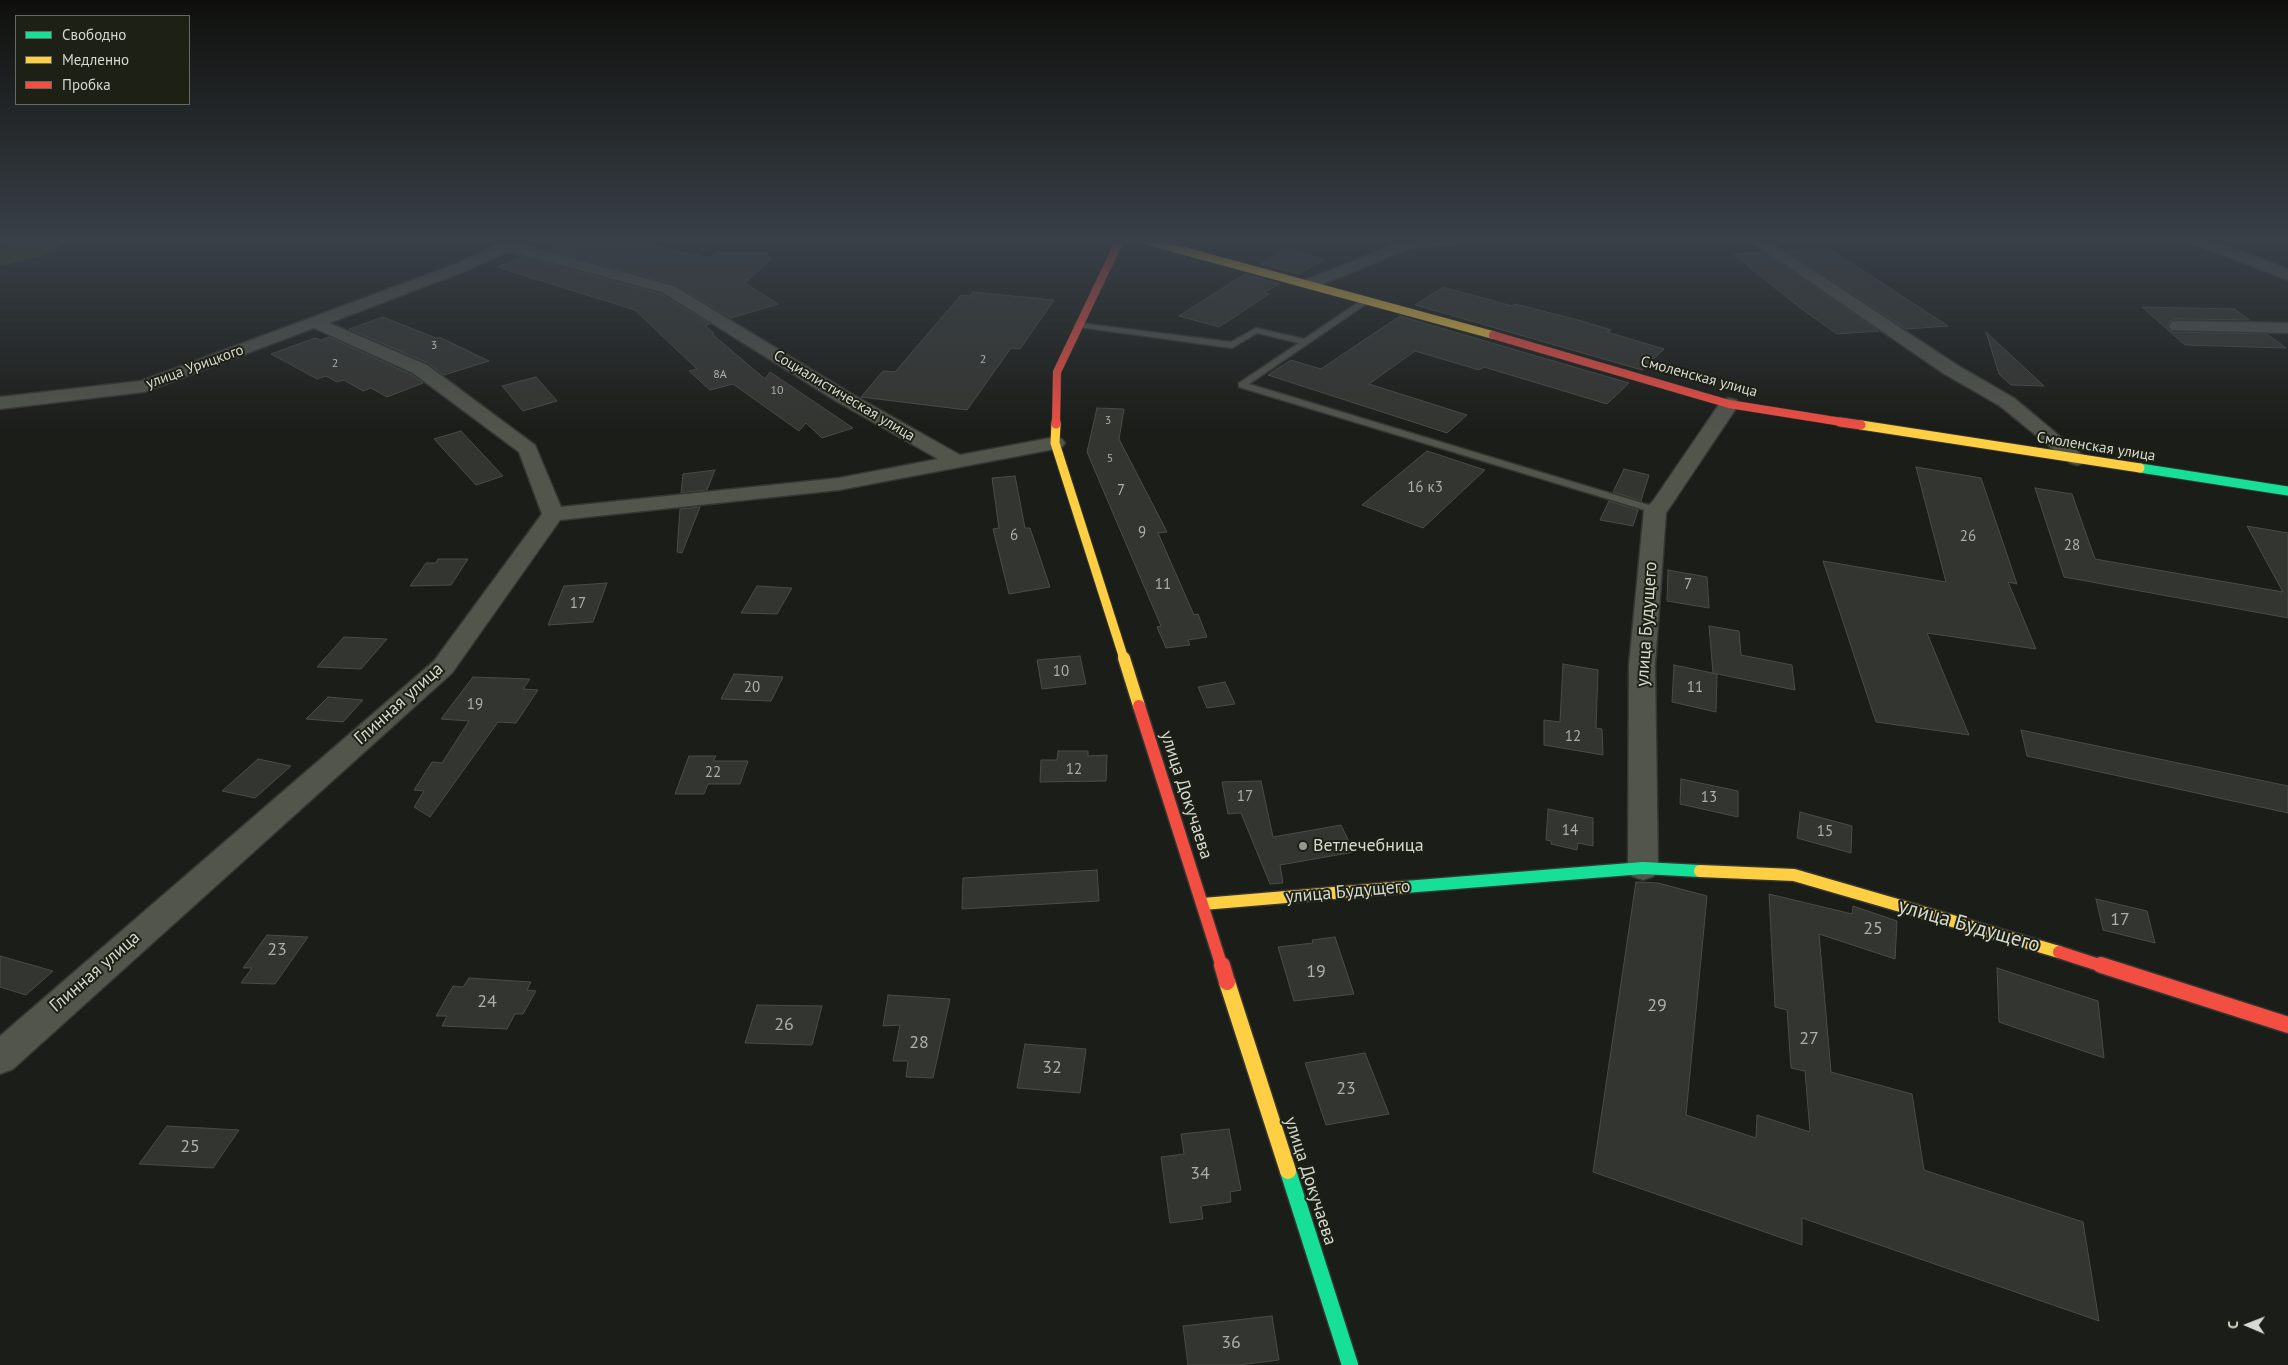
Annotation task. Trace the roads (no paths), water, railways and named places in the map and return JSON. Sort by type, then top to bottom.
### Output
[{"type":"street","name":"улица Урицкого","points":[[0,403],[144,386],[366,304]]},
{"type":"street","name":"Социалистическая улица","points":[[692,304],[843,397],[956,461]]},
{"type":"street","name":"улица Докучаева","points":[[1089,304],[1057,372],[1054,443],[1350,1365]]},
{"type":"street","name":"Смоленская улица","points":[[1381,304],[1729,404],[2288,491]]},
{"type":"street","points":[[1852,304],[1950,369],[2007,402],[2077,459]]},
{"type":"street","points":[[316,323],[420,369],[528,449],[553,514],[839,484],[1054,443]]},
{"type":"street","points":[[2178,326],[2288,328]]},
{"type":"street","points":[[1655,510],[1661,506],[1729,404]]},
{"type":"street","name":"улица Будущего","points":[[1643,868],[1642,664],[1655,510]]},
{"type":"street","name":"Глинная улица","points":[[0,1058],[443,667],[553,514]]},
{"type":"street","name":"улица Будущего","points":[[1203,904],[1643,868],[1794,876],[2067,954],[2288,1025]]},
{"type":"lane","points":[[1362,304],[1242,385],[1655,510]]},
{"type":"lane","points":[[1079,325],[1232,345],[1256,330],[1305,342]]},
{"type":"place","name":"Ветлечебница","points":[[1303,846]]}]
